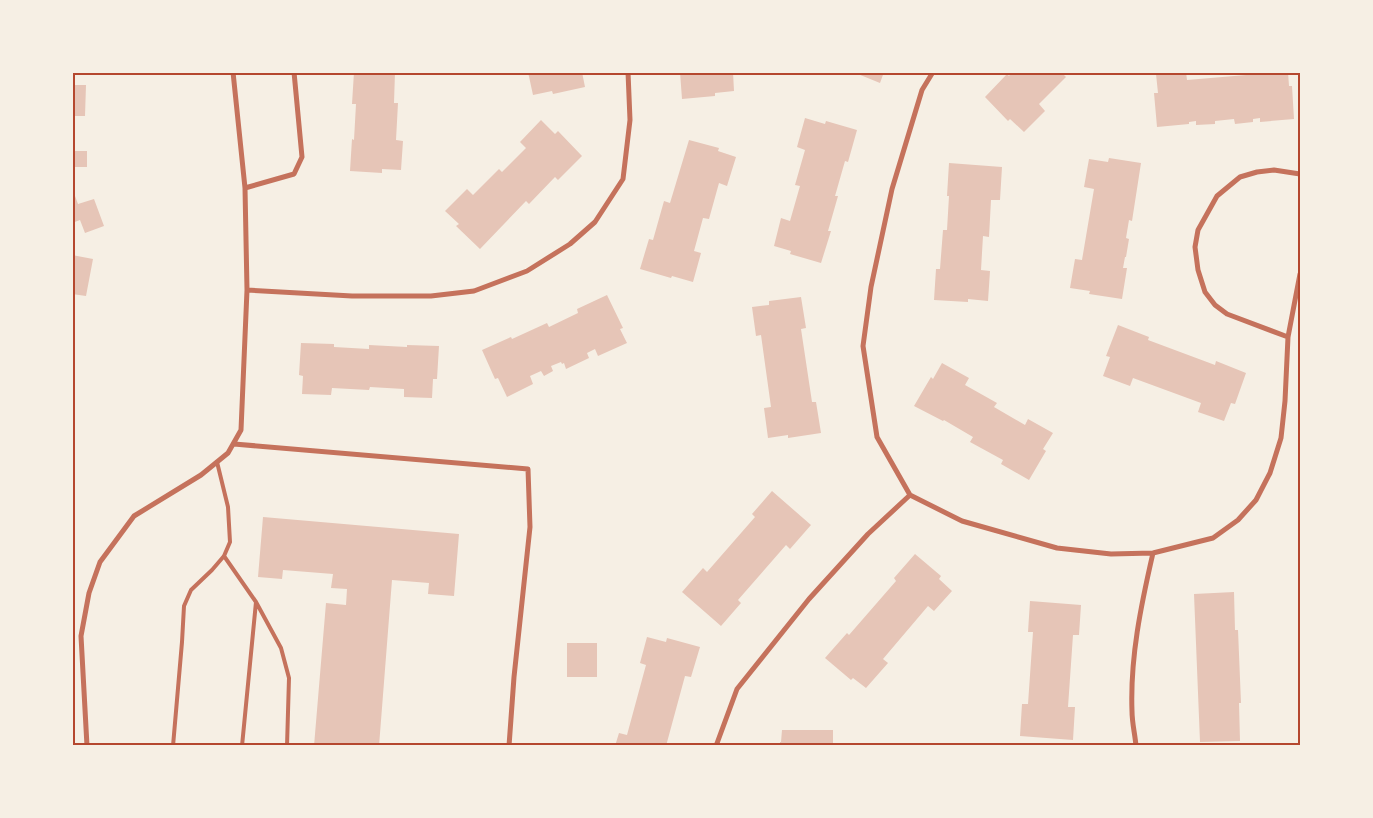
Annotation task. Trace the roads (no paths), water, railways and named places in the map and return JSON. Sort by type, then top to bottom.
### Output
[{"type":"street","points":[[87,746],[81,636],[89,593],[100,562],[134,516],[201,475],[228,453],[241,430],[247,290],[245,188],[233,72]]},
{"type":"street","points":[[245,188],[294,174],[302,157],[294,72]]},
{"type":"street","points":[[247,290],[352,296],[431,296],[474,291],[527,271],[570,244],[595,222],[623,180],[630,120],[628,72]]},
{"type":"street","points":[[933,72],[922,90],[892,188],[871,287],[863,346],[877,436],[910,495],[962,521],[1057,548],[1111,554],[1153,553],[1213,538],[1238,520],[1256,500],[1270,472],[1281,438],[1288,337],[1300,274]]},
{"type":"street","points":[[1288,337],[1227,314],[1215,305],[1206,292],[1198,270],[1195,247],[1198,230],[1217,196],[1240,177],[1274,170],[1300,174]]},
{"type":"street","points":[[234,444],[528,469],[530,527],[514,677],[509,746]]},
{"type":"street","points":[[716,746],[737,689],[809,599],[868,534],[910,495]]},
{"type":"street","points":[[1136,746],[1132,712],[1133,662],[1140,612],[1153,553]]},
{"type":"lane","points":[[173,746],[184,606],[191,590],[224,556],[230,542],[228,507],[217,462]]},
{"type":"lane","points":[[224,556],[256,602],[281,648],[289,678],[287,746]]},
{"type":"lane","points":[[242,746],[256,602]]}]
